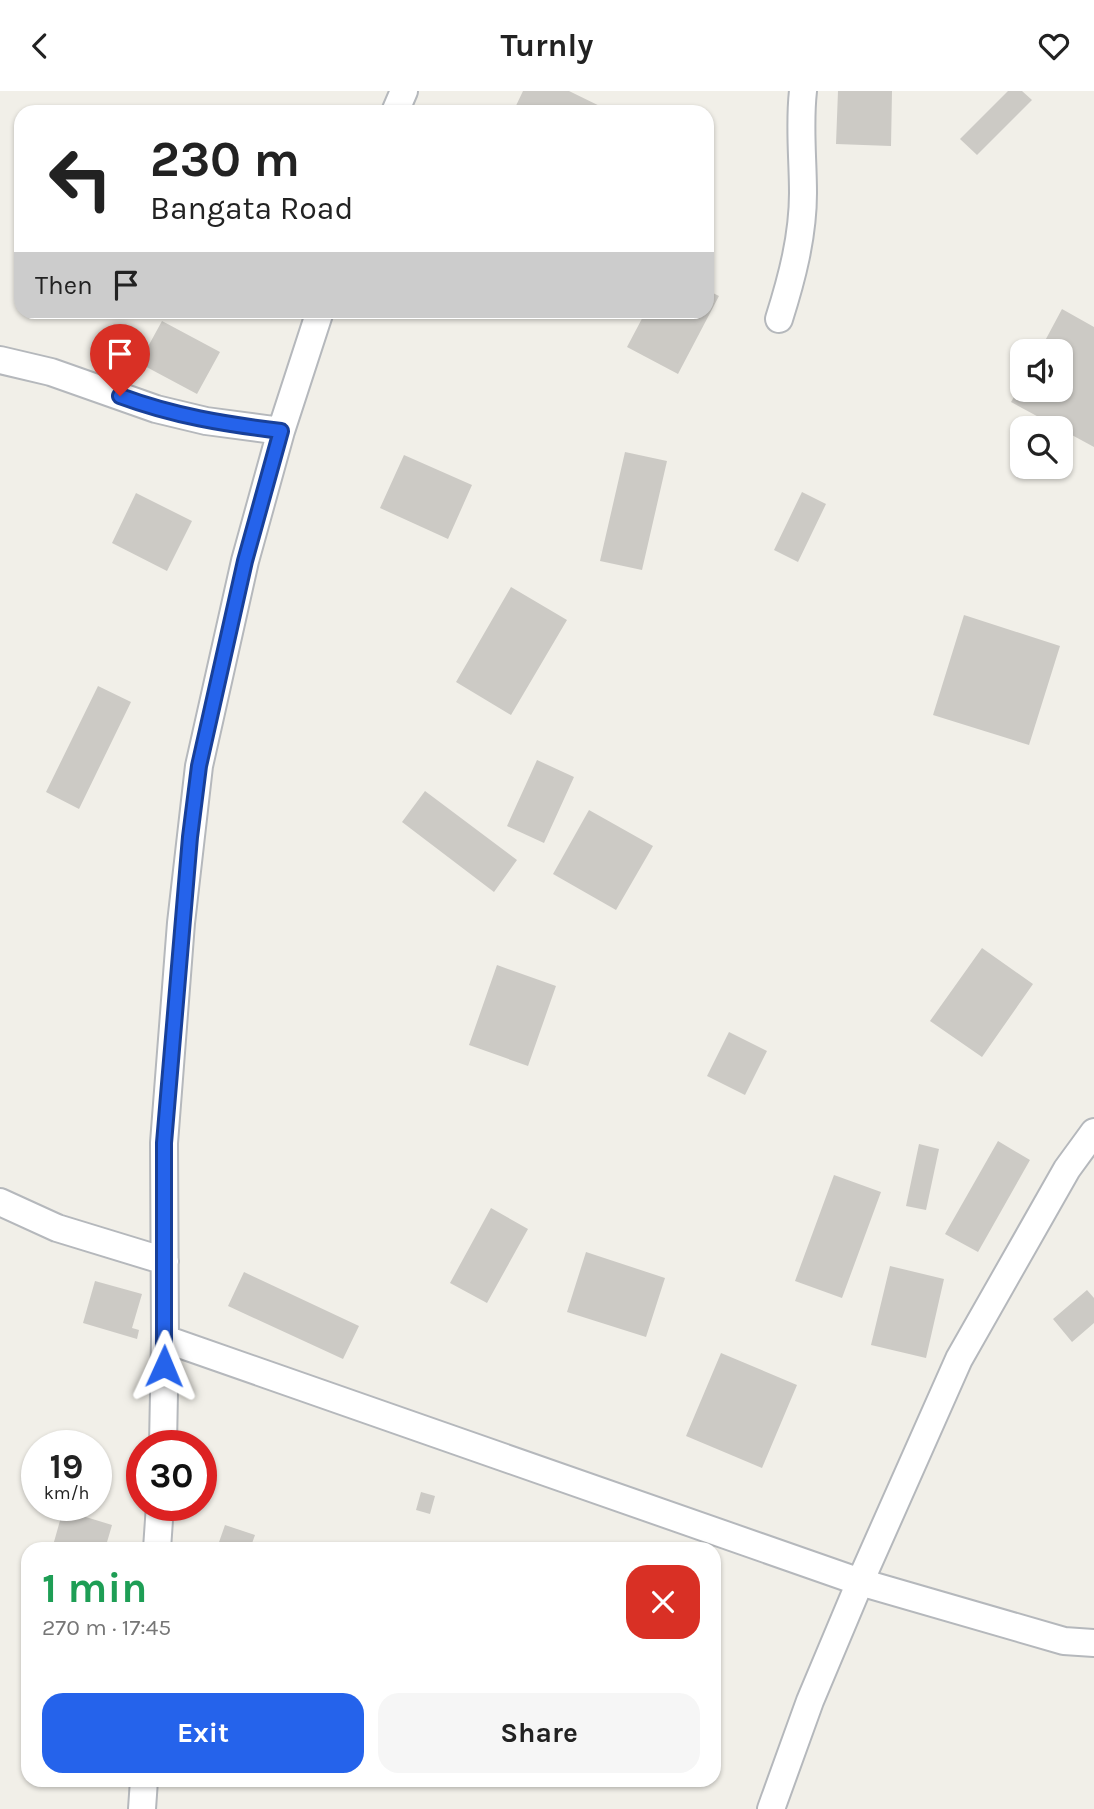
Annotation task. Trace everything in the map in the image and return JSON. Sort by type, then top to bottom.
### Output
[{"type":"street","points":[[779,319],[793,274],[802,207],[800,115],[803,91]]},
{"type":"street","points":[[163,1430],[164,1143],[181,923],[196,790],[245,561],[281,431],[317,319]]},
{"type":"street","points":[[0,360],[51,372],[156,409],[206,421],[281,431]]},
{"type":"street","points":[[771,1809],[810,1701],[959,1359],[1067,1169],[1094,1132]]},
{"type":"street","points":[[0,1202],[57,1228],[165,1261]]},
{"type":"street","points":[[165,1339],[860,1582],[1064,1641],[1094,1643]]},
{"type":"street","points":[[157,1542],[159,1521]]},
{"type":"street","points":[[142,1809],[144,1787]]},
{"type":"building","points":[[523,91],[569,91],[598,105],[516,105]]},
{"type":"building","points":[[838,91],[892,91],[891,146],[836,144]]},
{"type":"building","points":[[1008,91],[1022,91],[1032,100],[977,155],[960,139]]},
{"type":"building","points":[[1062,309],[1094,327],[1094,447],[1073,436],[1073,416],[1037,416],[1011,402],[1073,402],[1073,339],[1046,339]]},
{"type":"building","points":[[642,319],[707,319],[678,374],[627,347]]},
{"type":"building","points":[[162,321],[220,352],[197,394],[139,363]]},
{"type":"building","points":[[625,452],[667,461],[642,570],[600,561]]},
{"type":"building","points":[[404,455],[472,485],[448,539],[380,508]]},
{"type":"building","points":[[802,492],[826,504],[798,562],[774,550]]},
{"type":"building","points":[[136,493],[192,521],[167,571],[112,543]]},
{"type":"building","points":[[511,587],[567,620],[511,715],[456,682]]},
{"type":"building","points":[[964,615],[1060,646],[1029,745],[933,715]]},
{"type":"building","points":[[98,686],[131,702],[79,809],[46,792]]},
{"type":"building","points":[[537,760],[574,777],[544,843],[507,826]]},
{"type":"building","points":[[425,791],[517,860],[494,892],[402,822]]},
{"type":"building","points":[[589,810],[653,846],[616,910],[553,874]]},
{"type":"building","points":[[982,948],[1033,984],[982,1057],[930,1021]]},
{"type":"building","points":[[497,965],[556,986],[528,1066],[469,1045]]},
{"type":"building","points":[[729,1032],[767,1051],[745,1095],[707,1076]]},
{"type":"building","points":[[998,1141],[1030,1160],[978,1252],[945,1234]]},
{"type":"building","points":[[919,1144],[939,1149],[926,1210],[906,1206]]},
{"type":"building","points":[[834,1175],[881,1192],[842,1298],[795,1281]]},
{"type":"building","points":[[491,1208],[528,1229],[487,1303],[450,1283]]},
{"type":"building","points":[[586,1252],[665,1278],[646,1337],[567,1312]]},
{"type":"building","points":[[890,1266],[944,1279],[926,1358],[871,1345]]},
{"type":"building","points":[[244,1272],[359,1326],[343,1359],[228,1306]]},
{"type":"building","points":[[95,1281],[142,1294],[132,1328],[139,1330],[137,1339],[83,1323]]},
{"type":"building","points":[[1087,1290],[1094,1298],[1094,1323],[1072,1342],[1053,1319]]},
{"type":"building","points":[[721,1353],[797,1385],[762,1468],[686,1436]]},
{"type":"building","points":[[421,1492],[435,1496],[430,1514],[416,1510]]},
{"type":"building","points":[[60,1521],[99,1521],[112,1525],[107,1542],[54,1542]]},
{"type":"building","points":[[225,1525],[255,1535],[252,1542],[219,1542]]},
{"type":"route","points":[[120,396],[156,409],[206,421],[281,431],[245,561],[199,766],[190,837],[164,1143],[164,1366]]}]
